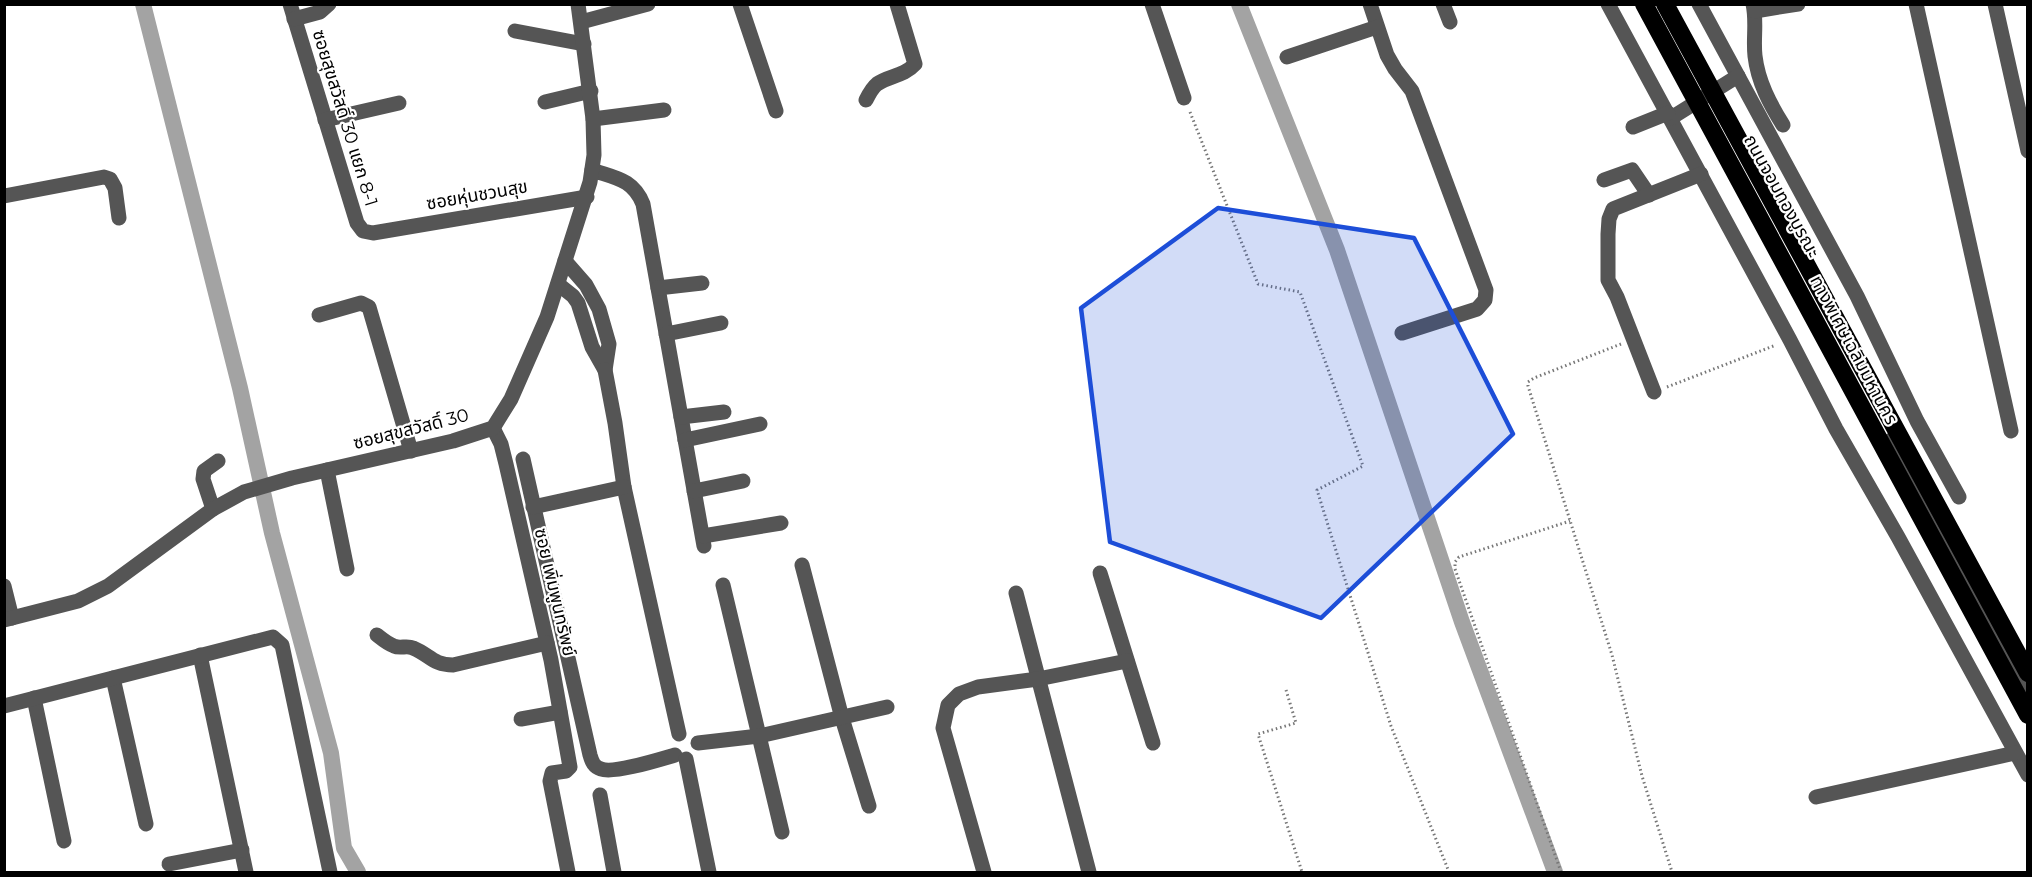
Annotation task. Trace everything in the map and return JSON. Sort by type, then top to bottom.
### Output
[{"type":"highway","name":"ทางพิเศษเฉลิมมหานคร","points":[[1644,4],[2028,715]]},
{"type":"highway","name":"ทางพิเศษเฉลิมมหานคร","points":[[1665,4],[2028,673]]},
{"type":"street","points":[[292,12],[320,12],[329,4]]},
{"type":"street","name":"ซอยสุขสวัสดิ์ 30","points":[[8,619],[78,602],[108,586],[213,509],[244,492],[292,478],[453,441],[493,428],[516,388],[547,317],[587,196],[592,170],[593,119],[578,4]]},
{"type":"street","points":[[581,22],[648,4]]},
{"type":"street","points":[[740,4],[776,111]]},
{"type":"street","points":[[866,100],[876,85],[908,72],[915,64],[897,4]]},
{"type":"street","points":[[1152,4],[1184,98]]},
{"type":"street","points":[[1370,4],[1395,69],[1412,91],[1486,290],[1485,300],[1477,309],[1402,333]]},
{"type":"street","points":[[1443,4],[1450,22]]},
{"type":"street","points":[[1608,4],[1836,429],[1898,537],[2028,775]]},
{"type":"street","name":"ถนนจอมทองบูรณะ","points":[[1656,4],[2028,691]]},
{"type":"street","points":[[1699,4],[1857,296],[1917,421],[1959,497]]},
{"type":"street","points":[[1783,125],[1766,96],[1760,77],[1755,56],[1754,8],[1798,4]]},
{"type":"street","points":[[1916,4],[2011,431]]},
{"type":"street","points":[[1995,4],[2028,151]]},
{"type":"street","name":"ซอยสุขสวัสดิ์ 30 แยก 8-1","points":[[292,12],[357,223],[363,231],[373,232]]},
{"type":"street","points":[[1287,57],[1377,27]]},
{"type":"street","points":[[515,31],[584,44]]},
{"type":"street","points":[[1633,127],[1669,115],[1738,76]]},
{"type":"street","points":[[545,102],[591,90]]},
{"type":"street","points":[[326,120],[399,103]]},
{"type":"street","points":[[593,119],[664,110]]},
{"type":"street","points":[[592,170],[628,182],[643,204],[704,541],[781,523]]},
{"type":"street","points":[[1604,180],[1632,170],[1649,195]]},
{"type":"street","points":[[1654,392],[1617,297],[1608,280],[1609,219],[1613,208],[1701,174]]},
{"type":"street","points":[[4,196],[104,177],[110,179],[115,188],[119,218]]},
{"type":"street","name":"ซอยหุ่นชวนสุข","points":[[373,232],[587,196]]},
{"type":"street","points":[[565,261],[593,296],[600,309],[609,344],[605,370]]},
{"type":"street","points":[[658,288],[702,283]]},
{"type":"street","points":[[558,284],[578,303],[592,347],[605,370],[624,487],[679,735],[673,744],[673,750],[681,757],[709,873]]},
{"type":"street","points":[[319,315],[361,303],[369,307],[411,451]]},
{"type":"street","points":[[666,334],[721,323]]},
{"type":"street","points":[[681,417],[724,412]]},
{"type":"street","points":[[685,440],[760,424]]},
{"type":"street","name":"ซอย เพิ่มพูนทรัพย์","points":[[493,428],[501,444],[547,643],[570,767],[566,771],[552,774],[550,781],[568,873]]},
{"type":"street","points":[[524,459],[587,744],[594,765],[602,770],[614,770],[696,754],[698,743],[691,734],[679,735]]},
{"type":"street","points":[[213,509],[202,479],[204,471],[218,461]]},
{"type":"street","points":[[327,470],[347,569]]},
{"type":"street","points":[[694,492],[743,481]]},
{"type":"street","points":[[533,507],[624,487]]},
{"type":"street","points":[[802,565],[842,718],[868,806]]},
{"type":"street","points":[[1100,573],[1153,743]]},
{"type":"street","points":[[723,585],[782,831]]},
{"type":"street","points":[[4,586],[8,619]]},
{"type":"street","points":[[1016,593],[1089,873]]},
{"type":"street","points":[[377,635],[395,647],[410,646],[442,665],[453,665],[547,643]]},
{"type":"street","points":[[4,706],[273,637],[282,645],[330,873]]},
{"type":"street","points":[[200,655],[246,873]]},
{"type":"street","points":[[984,873],[943,728],[948,705],[959,694],[978,687],[1038,679],[1128,661]]},
{"type":"street","points":[[113,678],[146,824]]},
{"type":"street","points":[[34,698],[64,841]]},
{"type":"street","points":[[698,743],[759,736],[888,707]]},
{"type":"street","points":[[521,719],[560,712]]},
{"type":"street","points":[[1816,797],[2015,753]]},
{"type":"street","points":[[600,795],[614,873]]},
{"type":"street","points":[[169,864],[242,850]]},
{"type":"path","points":[[1184,98],[1258,284],[1300,292],[1364,466],[1317,490],[1391,726],[1449,873]]},
{"type":"path","points":[[1634,339],[1528,382],[1612,655],[1642,776],[1672,873]]},
{"type":"path","points":[[1654,392],[1790,340]]},
{"type":"path","points":[[1561,873],[1455,569],[1455,562],[1458,557],[1569,521]]},
{"type":"path","points":[[1286,690],[1296,723],[1258,734],[1302,873]]},
{"type":"highlighted area","points":[[1218,208],[1414,238],[1513,434],[1321,618],[1110,542],[1081,308]]},
{"type":"waterway","points":[[143,4],[240,388],[272,533],[331,753],[344,848],[358,872]]},
{"type":"waterway","points":[[1239,4],[1337,250],[1462,622],[1555,872]]}]
